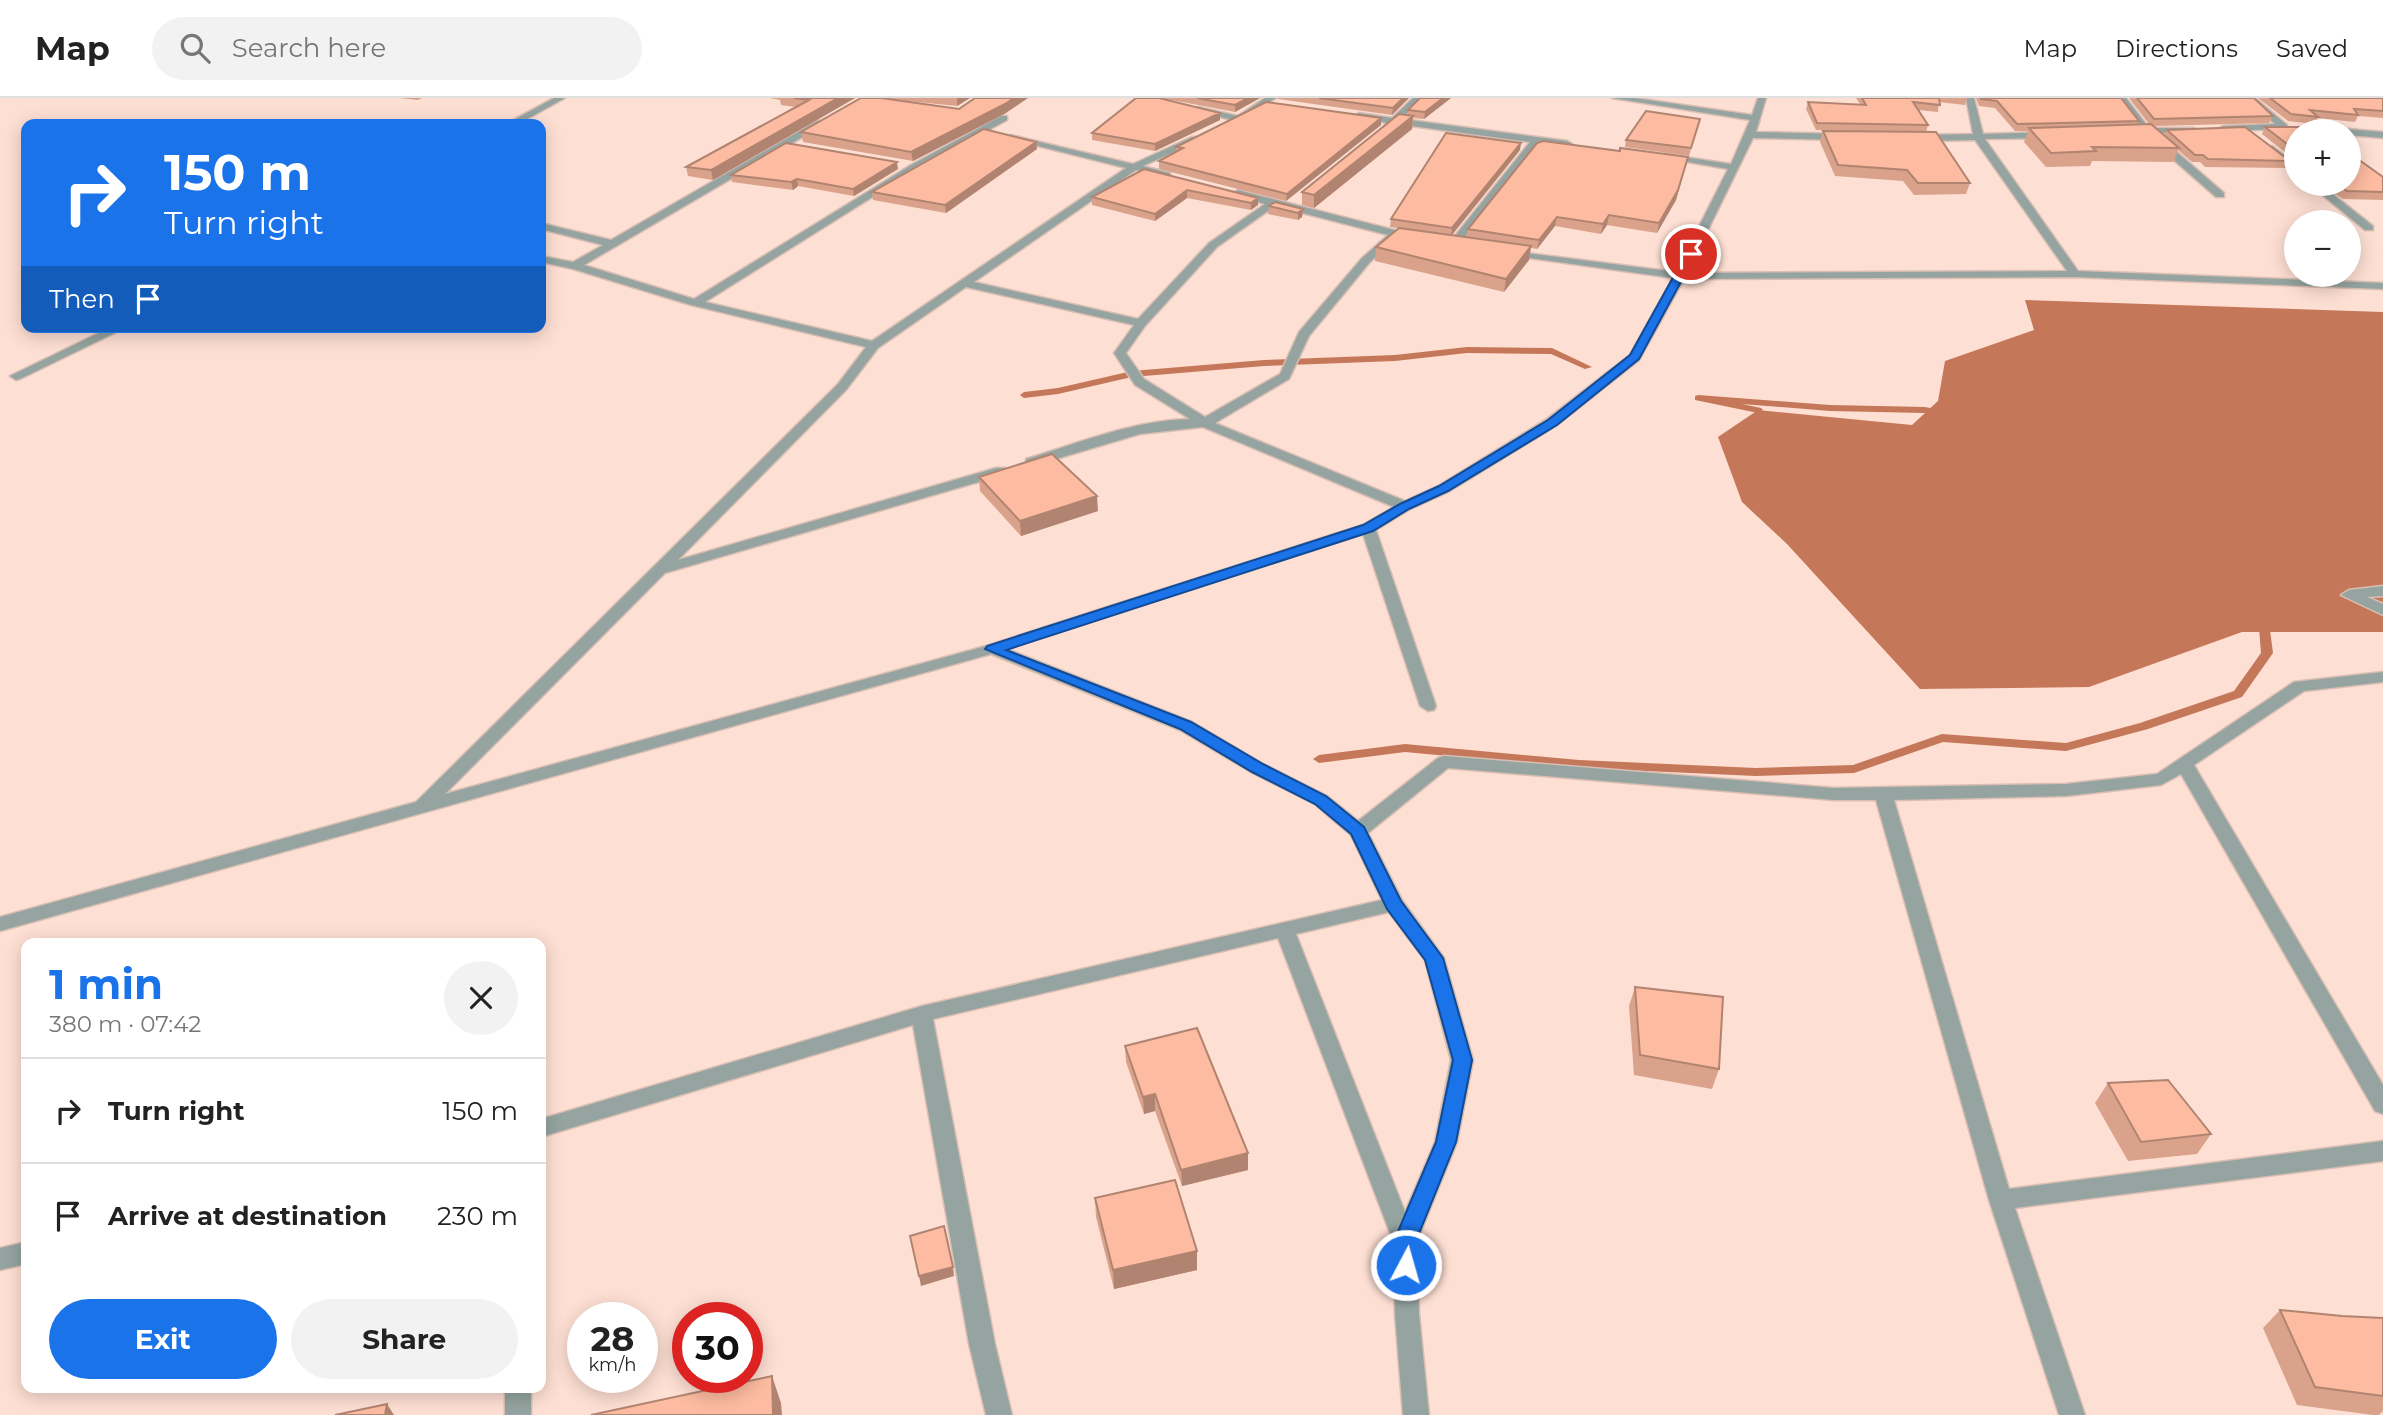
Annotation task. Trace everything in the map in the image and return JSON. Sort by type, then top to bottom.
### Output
[{"type":"street","points":[[521,119],[561,98]]},
{"type":"street","points":[[1385,129],[1418,98]]},
{"type":"street","points":[[1616,98],[1756,118]]},
{"type":"street","points":[[0,924],[992,649],[1368,528],[1405,506],[1443,489],[1552,422],[1635,357],[1680,276],[1751,135],[1762,98]]},
{"type":"street","points":[[1970,98],[1979,138],[2075,274]]},
{"type":"street","points":[[2121,98],[2147,131],[2220,195]]},
{"type":"street","points":[[2250,98],[2284,127]]},
{"type":"street","points":[[421,807],[842,387],[874,345],[1134,167],[1271,102]]},
{"type":"street","points":[[1184,107],[1236,118]]},
{"type":"street","points":[[1343,113],[1577,146]]},
{"type":"street","points":[[695,303],[915,167],[1004,118],[982,115]]},
{"type":"street","points":[[575,266],[645,224],[677,209],[827,119]]},
{"type":"street","points":[[2121,132],[2284,127]]},
{"type":"street","points":[[2245,128],[2255,136]]},
{"type":"street","points":[[983,130],[1172,177]]},
{"type":"street","points":[[2361,133],[2383,135]]},
{"type":"street","points":[[1751,135],[1856,137]]},
{"type":"street","points":[[1909,138],[2056,135]]},
{"type":"street","points":[[1454,244],[1537,140]]},
{"type":"street","points":[[785,144],[798,146]]},
{"type":"street","points":[[2266,145],[2284,159]]},
{"type":"street","points":[[1655,156],[1733,167]]},
{"type":"street","points":[[902,165],[915,167]]},
{"type":"street","points":[[1223,190],[1395,234],[1430,240]]},
{"type":"street","points":[[2329,196],[2369,228]]},
{"type":"street","points":[[1290,206],[1300,198]]},
{"type":"street","points":[[1274,202],[1213,244],[1141,323],[1120,353],[1139,382],[1205,423],[1405,506]]},
{"type":"street","points":[[546,227],[612,244]]},
{"type":"street","points":[[657,570],[1130,433],[1184,422],[1205,423],[1285,376],[1303,335],[1366,260],[1395,234]]},
{"type":"street","points":[[1442,242],[1468,246]]},
{"type":"street","points":[[1494,250],[1680,276],[2075,274],[2383,286]]},
{"type":"street","points":[[546,260],[575,266],[695,303],[874,345]]},
{"type":"street","points":[[963,284],[1141,323]]},
{"type":"street","points":[[16,376],[108,333]]},
{"type":"street","points":[[1368,528],[1428,706]]},
{"type":"street","points":[[2383,591],[2349,595],[2383,610]]},
{"type":"street","points":[[992,649],[1186,726],[1257,768],[1321,800],[1358,831],[1394,904],[1434,958],[1462,1060],[1446,1142],[1405,1241]]},
{"type":"street","points":[[1358,831],[1428,772],[1444,762],[1835,793],[2066,790],[2161,779],[2300,686],[2383,677]]},
{"type":"street","points":[[2184,764],[2383,1105]]},
{"type":"street","points":[[1883,794],[2001,1200],[2072,1415]]},
{"type":"street","points":[[546,1127],[922,1014],[1394,904]]},
{"type":"street","points":[[1285,930],[1405,1241],[1407,1314],[1416,1415]]},
{"type":"street","points":[[922,1014],[982,1344],[999,1415]]},
{"type":"street","points":[[2001,1200],[2383,1152]]},
{"type":"street","points":[[0,1259],[21,1254]]},
{"type":"street","points":[[518,1393],[518,1415]]},
{"type":"shaded area","points":[[2025,300],[2383,312],[2383,632],[2242,632],[2089,687],[1920,689],[1787,544],[1742,502],[1718,437],[1758,410],[1912,425],[1938,401],[1945,361],[2034,330]]},
{"type":"building","points":[[794,98],[838,98],[711,170],[686,167],[809,100]]},
{"type":"building","points":[[861,98],[881,98],[959,109],[975,98],[1014,98],[911,152],[801,132]]},
{"type":"building","points":[[1136,98],[1159,98],[1220,113],[1155,144],[1092,133]]},
{"type":"building","points":[[1197,98],[1248,98],[1235,105]]},
{"type":"building","points":[[1319,98],[1403,98],[1393,108]]},
{"type":"building","points":[[1420,98],[1443,98],[1425,112],[1408,110]]},
{"type":"building","points":[[1862,98],[1939,98],[1940,105],[1913,102],[1928,125],[1817,123],[1808,102],[1866,105]]},
{"type":"building","points":[[1981,98],[2121,98],[2139,121],[2017,124],[1997,101]]},
{"type":"building","points":[[2137,98],[2254,98],[2273,116],[2154,119]]},
{"type":"building","points":[[2270,98],[2383,98],[2383,111],[2354,109],[2358,115],[2310,110],[2318,117],[2291,114]]},
{"type":"building","points":[[1266,102],[1381,118],[1287,194],[1159,161],[1183,148],[1176,147]]},
{"type":"building","points":[[1646,111],[1700,119],[1691,148],[1626,140]]},
{"type":"building","points":[[1399,114],[1413,116],[1314,195],[1302,192]]},
{"type":"building","points":[[2151,124],[2179,148],[2092,147],[2096,151],[2051,153],[2029,128]]},
{"type":"building","points":[[2245,127],[2284,156],[2284,161],[2208,159],[2203,155],[2195,155],[2167,130]]},
{"type":"building","points":[[2265,127],[2284,127],[2284,142]]},
{"type":"building","points":[[984,129],[1036,142],[945,205],[872,192]]},
{"type":"building","points":[[1823,131],[1936,132],[1970,183],[1918,183],[1907,170],[1838,165]]},
{"type":"building","points":[[1446,133],[1521,143],[1452,228],[1391,219]]},
{"type":"building","points":[[1543,141],[1688,157],[1678,190],[1659,223],[1609,215],[1603,224],[1557,217],[1539,240],[1468,229],[1537,143]]},
{"type":"building","points":[[786,143],[897,162],[853,189],[797,179],[791,182],[731,175]]},
{"type":"building","points":[[2361,161],[2383,177],[2383,192],[2361,191]]},
{"type":"building","points":[[1144,169],[1258,198],[1251,203],[1187,190],[1155,214],[1092,197]]},
{"type":"building","points":[[1275,202],[1303,209],[1298,213],[1269,206]]},
{"type":"building","points":[[1399,228],[1531,246],[1506,279],[1376,247]]},
{"type":"building","points":[[1052,454],[1097,496],[1020,521],[979,477]]},
{"type":"building","points":[[1635,987],[1723,997],[1719,1069],[1640,1055]]},
{"type":"building","points":[[1197,1028],[1248,1153],[1181,1170],[1155,1094],[1143,1097],[1125,1046]]},
{"type":"building","points":[[2168,1080],[2211,1134],[2141,1142],[2108,1083]]},
{"type":"building","points":[[1175,1180],[1197,1251],[1113,1270],[1095,1198]]},
{"type":"building","points":[[944,1226],[953,1267],[919,1276],[910,1236]]},
{"type":"building","points":[[2280,1310],[2383,1318],[2383,1396],[2315,1387]]},
{"type":"building","points":[[772,1376],[773,1415],[591,1415],[693,1393],[763,1393],[763,1378]]},
{"type":"building","points":[[387,1404],[385,1415],[335,1415]]},
{"type":"waterway","points":[[1024,395],[1058,391],[1132,374],[1264,363],[1395,358],[1467,350],[1552,351],[1588,367]]},
{"type":"waterway","points":[[1758,410],[1698,398],[1943,413]]},
{"type":"waterway","points":[[1319,759],[1405,748],[1579,764],[1756,772],[1854,769],[1942,738],[2066,747],[2144,726],[2238,694],[2267,653],[2263,615]]},
{"type":"route","points":[[1406,1265],[1405,1241],[1446,1142],[1462,1060],[1434,958],[1394,904],[1358,831],[1321,800],[1257,768],[1186,726],[992,649],[1368,528],[1405,506],[1443,489],[1552,422],[1635,357],[1691,254]]}]
